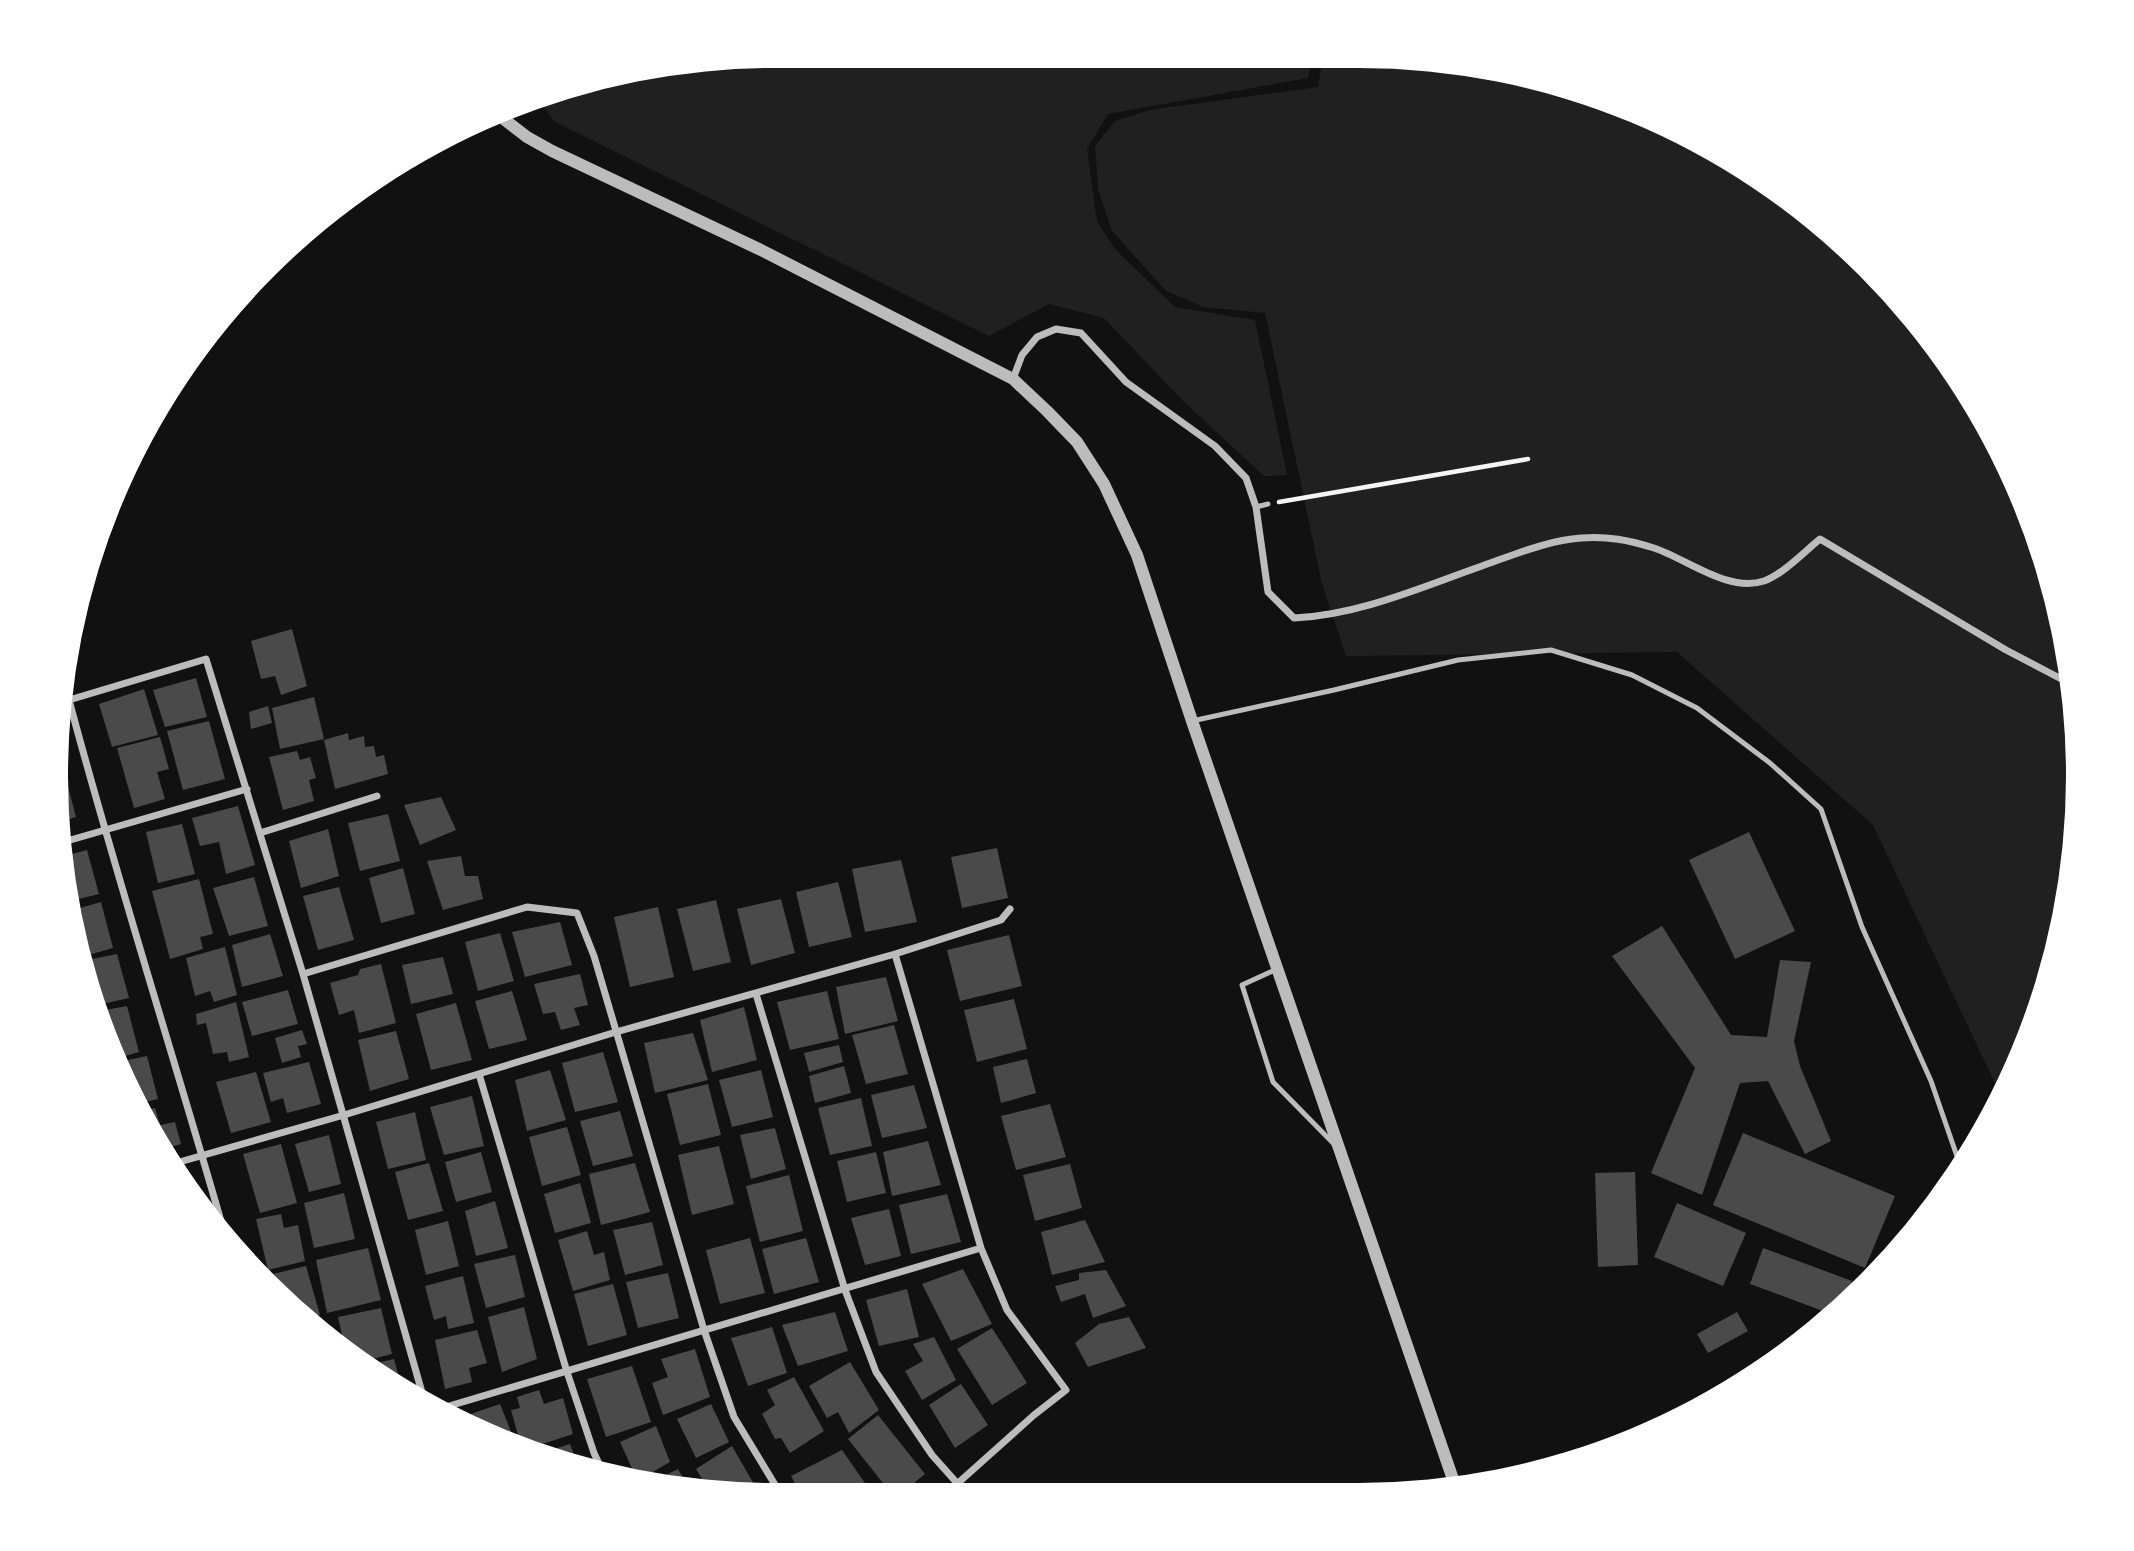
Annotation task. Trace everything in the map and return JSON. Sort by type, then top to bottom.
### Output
[{"type":"street","points":[[507,121],[552,151],[761,250],[1013,379],[1077,442],[1104,484],[1138,555],[1192,721],[1452,1477]]},
{"type":"street","points":[[1013,379],[1022,355],[1037,337],[1056,329],[1082,333],[1126,382],[1215,446],[1245,478],[1256,507],[1268,592],[1294,618],[1369,605],[1532,549],[1577,538],[1613,537],[1656,548],[1741,584],[1765,581],[1820,539],[2006,650],[2059,678]]},
{"type":"street","points":[[73,699],[206,659],[303,974],[421,1387]]},
{"type":"street","points":[[72,710],[104,830],[218,1211]]},
{"type":"street","points":[[72,840],[247,789]]},
{"type":"street","points":[[260,833],[377,796]]},
{"type":"street","points":[[303,974],[527,907],[577,913],[594,956],[704,1330],[733,1417],[774,1483]]},
{"type":"street","points":[[183,1161],[616,1032],[895,954],[1001,920],[1010,909]]},
{"type":"street","points":[[895,954],[981,1248],[1007,1310],[1066,1390],[958,1483]]},
{"type":"street","points":[[756,994],[845,1290],[876,1373],[932,1455],[956,1483]]},
{"type":"street","points":[[480,1074],[567,1372],[597,1460]]},
{"type":"street","points":[[453,1405],[981,1248]]},
{"type":"lane","points":[[1256,507],[1268,505]]},
{"type":"lane","points":[[1192,721],[1458,660],[1551,650],[1632,676],[1697,708],[1770,763],[1821,809],[1862,927],[1931,1081],[1956,1153]]},
{"type":"lane","points":[[1277,969],[1242,985],[1273,1082],[1339,1149]]},
{"type":"path","points":[[1268,505],[1528,459]]},
{"type":"shaded area","points":[[1310,68],[1308,78],[1108,114],[1087,149],[1097,222],[1116,250],[1175,307],[1255,320],[1287,475],[1264,476],[1183,401],[1104,318],[1049,304],[989,336],[555,122],[544,107],[592,92],[638,82],[729,70]]},
{"type":"shaded area","points":[[1321,68],[1451,74],[1542,92],[1629,122],[1671,141],[1751,187],[1825,244],[1859,275],[1890,309],[1947,383],[1993,463],[2028,548],[2042,592],[2052,638],[2064,729],[2064,822],[2052,913],[2042,959],[2028,1003],[1995,1083],[1873,825],[1677,652],[1346,656],[1322,584],[1265,313],[1203,307],[1166,291],[1112,231],[1098,189],[1095,146],[1115,121],[1150,110],[1318,87]]},
{"type":"building","points":[[292,629],[307,686],[281,695],[275,676],[261,679],[251,641]]},
{"type":"building","points":[[196,678],[207,717],[165,727],[153,690]]},
{"type":"building","points":[[144,689],[158,735],[112,747],[99,704]]},
{"type":"building","points":[[314,697],[324,739],[280,749],[272,708]]},
{"type":"building","points":[[268,706],[272,723],[251,729],[249,712]]},
{"type":"building","points":[[209,721],[225,779],[183,790],[167,731]]},
{"type":"building","points":[[348,733],[349,740],[364,736],[365,747],[374,746],[376,757],[384,755],[388,774],[335,789],[324,740]]},
{"type":"building","points":[[160,737],[169,769],[157,772],[165,799],[134,808],[117,748]]},
{"type":"building","points":[[297,751],[300,760],[310,757],[316,778],[309,780],[314,801],[283,810],[269,757]]},
{"type":"building","points":[[69,789],[76,817],[70,819]]},
{"type":"building","points":[[441,797],[456,830],[420,845],[404,805]]},
{"type":"building","points":[[238,806],[255,865],[226,874],[219,842],[200,846],[192,818]]},
{"type":"building","points":[[388,814],[400,861],[360,871],[348,823]]},
{"type":"building","points":[[182,824],[195,874],[158,883],[146,832]]},
{"type":"building","points":[[328,829],[339,876],[301,888],[289,841]]},
{"type":"building","points":[[1749,832],[1795,931],[1735,959],[1689,860]]},
{"type":"building","points":[[997,848],[1008,898],[962,908],[951,857]]},
{"type":"building","points":[[87,850],[99,894],[79,899],[73,854]]},
{"type":"building","points":[[461,856],[465,876],[478,876],[483,899],[443,910],[427,861]]},
{"type":"building","points":[[901,860],[917,922],[865,932],[852,869]]},
{"type":"building","points":[[403,868],[415,914],[381,923],[369,878]]},
{"type":"building","points":[[254,877],[268,926],[229,936],[213,888]]},
{"type":"building","points":[[199,879],[213,934],[200,937],[203,949],[170,959],[152,891]]},
{"type":"building","points":[[838,882],[852,937],[809,947],[796,892]]},
{"type":"building","points":[[339,887],[354,940],[318,950],[303,896]]},
{"type":"building","points":[[781,899],[795,953],[751,965],[737,909]]},
{"type":"building","points":[[716,900],[731,962],[693,971],[677,909]]},
{"type":"building","points":[[101,902],[113,948],[91,954],[81,908]]},
{"type":"building","points":[[658,907],[674,977],[630,987],[614,917]]},
{"type":"building","points":[[560,922],[572,965],[525,977],[512,932]]},
{"type":"building","points":[[1662,926],[1731,1035],[1767,1037],[1780,960],[1811,962],[1794,1041],[1800,1066],[1831,1141],[1805,1154],[1768,1081],[1740,1083],[1702,1195],[1651,1173],[1695,1068],[1612,956]]},
{"type":"building","points":[[500,933],[514,981],[478,991],[465,942]]},
{"type":"building","points":[[270,934],[283,976],[242,987],[232,945]]},
{"type":"building","points":[[1009,935],[1022,986],[960,1001],[947,950]]},
{"type":"building","points":[[225,947],[237,995],[214,1002],[210,991],[195,996],[186,958]]},
{"type":"building","points":[[117,954],[129,998],[106,1003],[92,959]]},
{"type":"building","points":[[443,957],[453,994],[411,1004],[402,965]]},
{"type":"building","points":[[381,964],[396,1023],[359,1033],[354,1010],[339,1015],[330,983],[358,975],[360,969]]},
{"type":"building","points":[[580,974],[588,1005],[574,1008],[580,1025],[561,1030],[555,1012],[543,1014],[534,984]]},
{"type":"building","points":[[886,977],[898,1021],[845,1034],[836,987]]},
{"type":"building","points":[[288,990],[298,1024],[252,1036],[242,1002]]},
{"type":"building","points":[[512,991],[527,1040],[489,1049],[475,1001]]},
{"type":"building","points":[[827,991],[839,1039],[790,1050],[777,1002]]},
{"type":"building","points":[[1014,999],[1027,1049],[977,1062],[964,1010]]},
{"type":"building","points":[[236,1002],[249,1057],[229,1062],[227,1052],[213,1054],[206,1023],[197,1025],[196,1014]]},
{"type":"building","points":[[456,1003],[472,1060],[431,1070],[416,1014]]},
{"type":"building","points":[[127,1006],[139,1052],[126,1056],[108,1009]]},
{"type":"building","points":[[744,1007],[757,1060],[712,1072],[700,1020]]},
{"type":"building","points":[[894,1025],[908,1074],[866,1084],[852,1035]]},
{"type":"building","points":[[302,1030],[307,1044],[298,1046],[301,1057],[282,1063],[275,1038]]},
{"type":"building","points":[[396,1031],[409,1079],[370,1091],[358,1040]]},
{"type":"building","points":[[693,1033],[708,1080],[655,1093],[644,1043]]},
{"type":"building","points":[[839,1045],[843,1062],[809,1072],[804,1053]]},
{"type":"building","points":[[603,1052],[618,1102],[575,1112],[562,1063]]},
{"type":"building","points":[[147,1056],[158,1099],[148,1101],[128,1060]]},
{"type":"building","points":[[1027,1059],[1036,1093],[1001,1103],[993,1067]]},
{"type":"building","points":[[309,1062],[321,1104],[287,1113],[283,1098],[271,1102],[263,1073]]},
{"type":"building","points":[[844,1066],[851,1093],[815,1103],[809,1076]]},
{"type":"building","points":[[550,1070],[566,1120],[527,1131],[515,1080]]},
{"type":"building","points":[[761,1070],[773,1117],[732,1127],[719,1080]]},
{"type":"building","points":[[256,1072],[271,1122],[231,1133],[216,1082]]},
{"type":"building","points":[[708,1084],[721,1135],[680,1145],[667,1094]]},
{"type":"building","points":[[914,1085],[927,1128],[882,1138],[871,1095]]},
{"type":"building","points":[[472,1096],[484,1146],[444,1155],[430,1107]]},
{"type":"building","points":[[861,1098],[872,1146],[830,1155],[818,1108]]},
{"type":"building","points":[[1050,1104],[1066,1157],[1016,1170],[1001,1116]]},
{"type":"building","points":[[620,1111],[633,1156],[593,1166],[580,1121]]},
{"type":"building","points":[[415,1112],[426,1160],[388,1169],[376,1122]]},
{"type":"building","points":[[175,1122],[181,1144],[174,1146],[161,1125]]},
{"type":"building","points":[[567,1127],[581,1175],[542,1186],[529,1137]]},
{"type":"building","points":[[775,1128],[786,1169],[751,1179],[740,1135]]},
{"type":"building","points":[[1743,1133],[1895,1196],[1865,1268],[1713,1205]]},
{"type":"building","points":[[329,1135],[341,1184],[309,1192],[295,1144]]},
{"type":"building","points":[[928,1141],[941,1185],[892,1196],[883,1152]]},
{"type":"building","points":[[281,1144],[297,1203],[260,1213],[243,1154]]},
{"type":"building","points":[[719,1146],[734,1204],[692,1215],[678,1155]]},
{"type":"building","points":[[481,1152],[492,1192],[456,1202],[445,1162]]},
{"type":"building","points":[[876,1152],[886,1193],[847,1202],[837,1161]]},
{"type":"building","points":[[429,1163],[443,1211],[408,1220],[395,1172]]},
{"type":"building","points":[[635,1163],[650,1212],[601,1225],[589,1174]]},
{"type":"building","points":[[1070,1164],[1082,1208],[1035,1221],[1023,1175]]},
{"type":"building","points":[[1635,1172],[1638,1265],[1598,1267],[1595,1173]]},
{"type":"building","points":[[789,1175],[803,1231],[760,1242],[746,1186]]},
{"type":"building","points":[[580,1183],[591,1223],[555,1233],[544,1194]]},
{"type":"building","points":[[344,1193],[355,1239],[314,1248],[304,1203]]},
{"type":"building","points":[[947,1194],[961,1242],[911,1254],[899,1205]]},
{"type":"building","points":[[495,1201],[508,1248],[476,1256],[465,1211]]},
{"type":"building","points":[[1677,1203],[1746,1233],[1723,1286],[1654,1257]]},
{"type":"building","points":[[889,1209],[901,1256],[865,1265],[851,1218]]},
{"type":"building","points":[[281,1214],[284,1228],[298,1225],[305,1261],[269,1270],[256,1219]]},
{"type":"building","points":[[1085,1220],[1105,1262],[1052,1275],[1041,1232]]},
{"type":"building","points":[[448,1221],[459,1266],[426,1275],[415,1230]]},
{"type":"building","points":[[652,1222],[663,1265],[625,1275],[613,1230]]},
{"type":"building","points":[[587,1231],[594,1255],[604,1252],[610,1280],[573,1291],[558,1240]]},
{"type":"building","points":[[750,1238],[765,1293],[720,1304],[706,1250]]},
{"type":"building","points":[[806,1238],[819,1282],[774,1294],[762,1249]]},
{"type":"building","points":[[368,1248],[381,1300],[327,1313],[316,1260]]},
{"type":"building","points":[[1763,1248],[1852,1281],[1821,1310],[1750,1284]]},
{"type":"building","points":[[515,1255],[525,1297],[486,1308],[474,1264]]},
{"type":"building","points":[[306,1266],[320,1315],[309,1307],[273,1274]]},
{"type":"building","points":[[963,1269],[992,1324],[951,1341],[922,1284]]},
{"type":"building","points":[[1106,1270],[1126,1306],[1093,1318],[1085,1294],[1061,1302],[1055,1286],[1079,1280],[1079,1273]]},
{"type":"building","points":[[668,1273],[679,1318],[638,1328],[626,1282]]},
{"type":"building","points":[[463,1276],[474,1323],[448,1329],[446,1316],[434,1320],[425,1286]]},
{"type":"building","points":[[613,1284],[627,1335],[588,1346],[574,1294]]},
{"type":"building","points":[[907,1289],[919,1337],[879,1346],[866,1300]]},
{"type":"building","points":[[524,1307],[537,1359],[502,1372],[488,1317]]},
{"type":"building","points":[[381,1308],[392,1354],[375,1358],[342,1334],[338,1317]]},
{"type":"building","points":[[835,1312],[848,1351],[798,1366],[782,1325]]},
{"type":"building","points":[[1737,1312],[1748,1331],[1708,1353],[1697,1334]]},
{"type":"building","points":[[1129,1317],[1146,1348],[1088,1367],[1075,1343],[1099,1324]]},
{"type":"building","points":[[772,1327],[787,1373],[748,1386],[731,1338]]},
{"type":"building","points":[[992,1328],[1027,1383],[992,1405],[957,1349]]},
{"type":"building","points":[[477,1330],[487,1363],[469,1368],[472,1382],[445,1389],[435,1340]]},
{"type":"building","points":[[934,1337],[956,1380],[922,1400],[905,1371],[923,1361],[913,1344]]},
{"type":"building","points":[[695,1349],[710,1397],[663,1415],[652,1383],[668,1377],[661,1359]]},
{"type":"building","points":[[394,1359],[398,1373],[383,1364],[381,1362]]},
{"type":"building","points":[[850,1362],[879,1410],[849,1433],[838,1412],[827,1418],[809,1386]]},
{"type":"building","points":[[632,1366],[651,1422],[606,1437],[587,1379]]},
{"type":"building","points":[[794,1377],[824,1431],[790,1453],[781,1438],[775,1439],[762,1414],[775,1405],[767,1390]]},
{"type":"building","points":[[961,1384],[988,1425],[955,1448],[929,1405]]},
{"type":"building","points":[[539,1390],[544,1404],[563,1398],[573,1434],[544,1443],[518,1434],[511,1410],[520,1408],[517,1397]]},
{"type":"building","points":[[500,1404],[511,1431],[505,1429],[471,1414]]},
{"type":"building","points":[[711,1404],[729,1442],[696,1458],[677,1419]]},
{"type":"building","points":[[878,1415],[925,1474],[914,1483],[883,1483],[848,1439]]},
{"type":"building","points":[[656,1426],[670,1462],[653,1472],[632,1468],[620,1442]]},
{"type":"building","points":[[570,1444],[573,1453],[558,1448]]},
{"type":"building","points":[[732,1446],[753,1482],[702,1479],[696,1469]]},
{"type":"building","points":[[842,1450],[865,1483],[795,1483],[791,1476]]},
{"type":"building","points":[[678,1469],[682,1477],[667,1474]]}]
